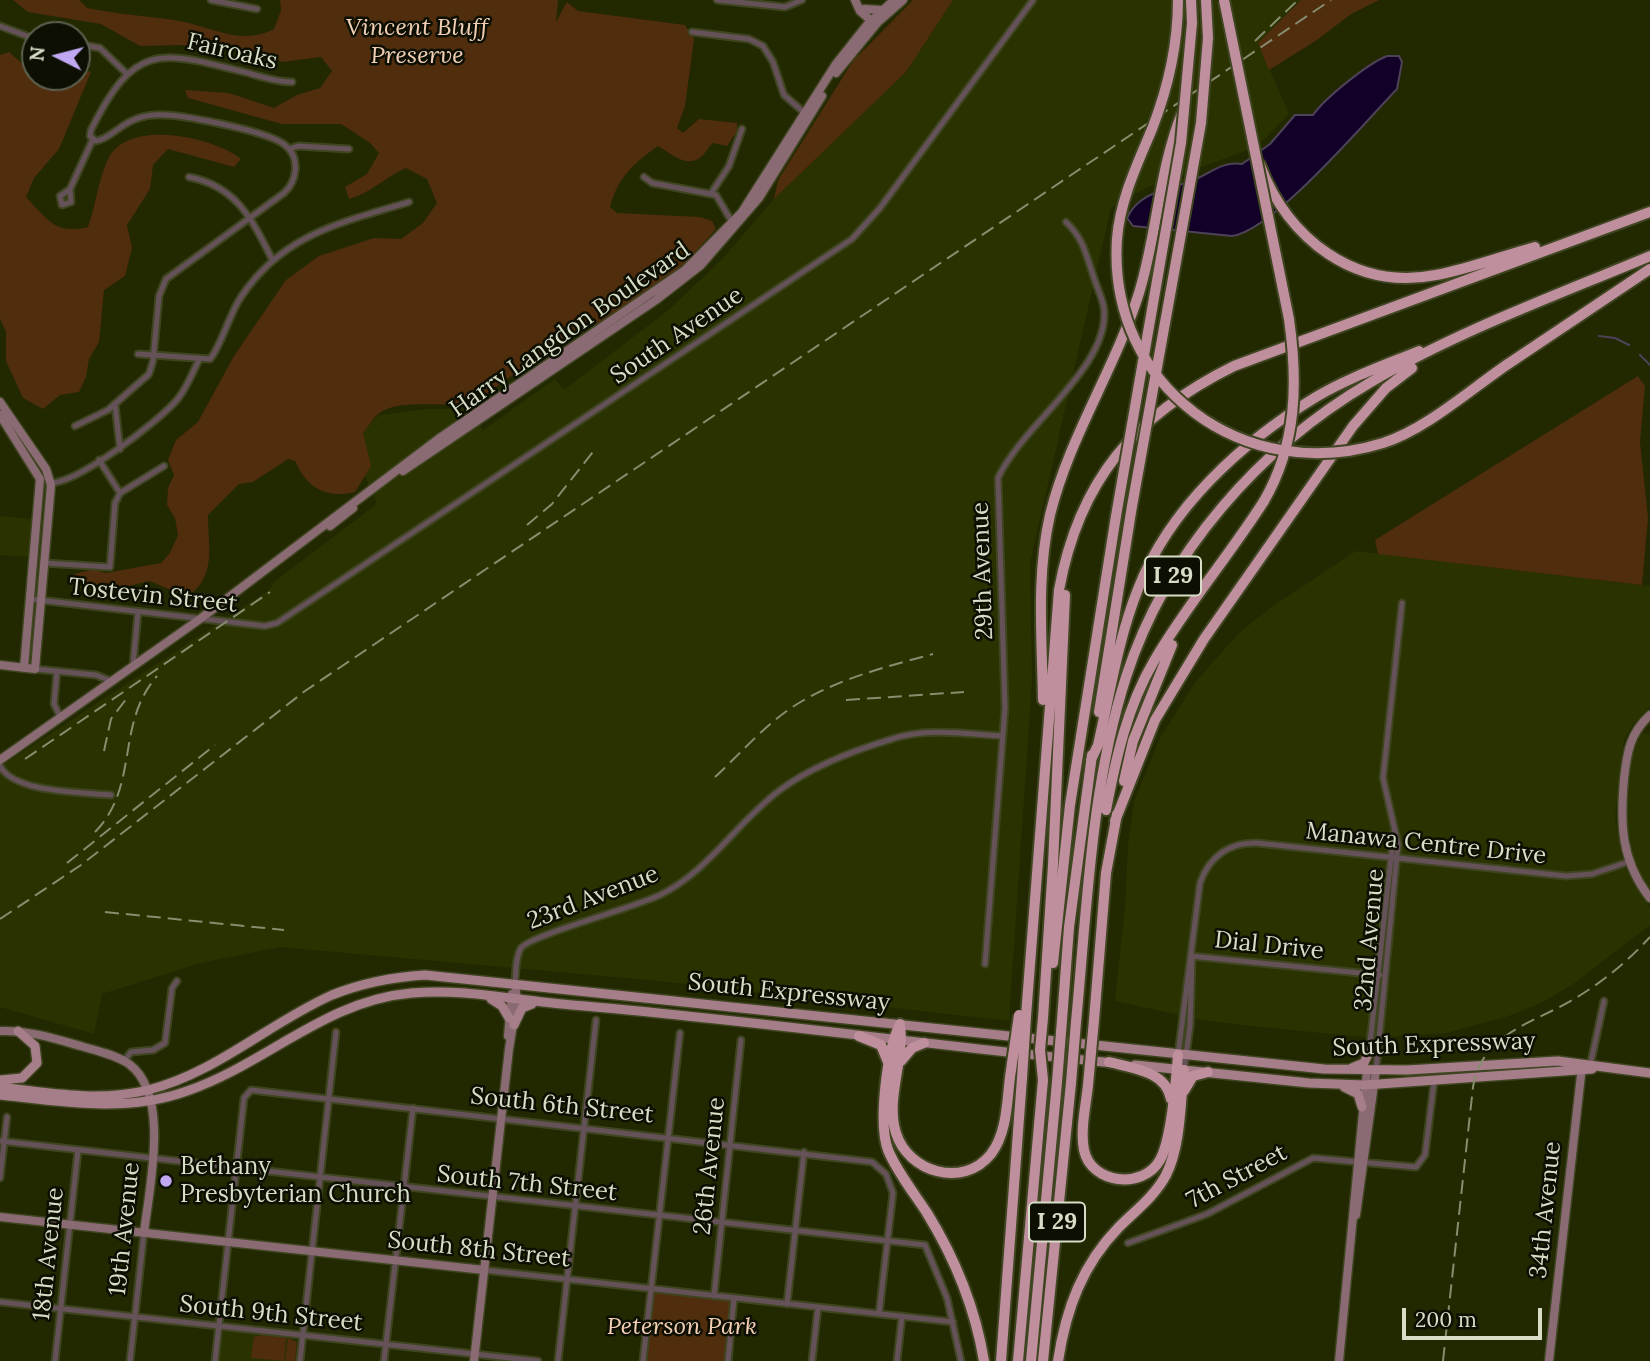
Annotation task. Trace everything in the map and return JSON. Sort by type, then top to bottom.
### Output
[{"type":"highway","points":[[1178,0],[1169,75],[1126,194],[1116,259],[1121,296],[1130,331],[1141,353],[1171,391],[1206,420],[1241,440],[1280,452],[1320,454],[1386,442],[1411,430],[1650,270]]},
{"type":"highway","points":[[1045,1018],[1070,805],[1186,104],[1191,0]]},
{"type":"highway","points":[[1031,1361],[1069,927],[1091,760],[1132,506],[1201,123],[1208,38],[1206,0]]},
{"type":"highway","points":[[1084,940],[1118,751],[1133,705],[1154,661],[1264,502],[1289,442],[1296,386],[1289,319],[1224,0]]},
{"type":"highway","points":[[1042,782],[1041,576],[1046,534],[1056,493],[1072,451],[1125,334],[1139,292],[1177,128],[1186,104]]},
{"type":"highway","points":[[1253,145],[1265,178],[1287,216],[1318,248],[1348,266],[1383,277],[1422,277],[1545,244],[1575,239]]},
{"type":"highway","name":"I 29","points":[[1001,1361],[1016,1077],[1028,987],[1059,590],[1069,545],[1090,494],[1128,441],[1156,413],[1214,376],[1279,346],[1650,212]]},
{"type":"highway","name":"I 29","points":[[1043,1361],[1084,940],[1108,744],[1131,664],[1146,626],[1204,530],[1236,491],[1301,430],[1373,381],[1460,338],[1650,256]]},
{"type":"highway","points":[[1091,760],[1098,745],[1121,641],[1138,589],[1178,516],[1244,450],[1318,396],[1371,371],[1490,325]]},
{"type":"highway","points":[[1115,821],[1155,720],[1181,676],[1301,498],[1370,403],[1410,369],[1460,338]]},
{"type":"highway","points":[[1018,1361],[1043,1080],[1065,597],[1071,560],[1090,494]]},
{"type":"highway","points":[[1188,612],[1162,666],[1132,741],[1106,873],[1084,1148],[1096,1169],[1113,1178],[1137,1178],[1157,1164],[1163,1153],[1176,1106],[1190,1078],[1208,1072]]},
{"type":"highway","points":[[900,1024],[884,1130],[888,1150],[945,1243],[967,1288],[984,1361]]},
{"type":"highway","points":[[859,1036],[874,1041],[884,1049],[893,1079],[894,1123],[900,1143],[918,1163],[928,1169],[951,1174],[979,1165],[990,1155],[1000,1139],[1016,1077]]},
{"type":"highway","points":[[893,1079],[906,1053],[924,1043]]},
{"type":"highway","points":[[1058,1361],[1066,1315],[1088,1266],[1117,1230],[1157,1189],[1167,1172],[1182,1055]]},
{"type":"highway","points":[[1109,1062],[1157,1077],[1167,1086],[1176,1106]]},
{"type":"main road","name":"South Expressway","points":[[0,1087],[83,1096],[147,1090],[190,1075],[317,1003],[361,985],[425,975],[1342,1070],[1372,1071],[1525,1061],[1650,1073]]},
{"type":"main road","name":"South Expressway","points":[[0,1095],[89,1105],[151,1101],[209,1083],[317,1021],[360,1003],[411,993],[542,1002],[1332,1084],[1434,1082],[1589,1067]]},
{"type":"main road","points":[[480,996],[499,1003],[512,1021],[522,1008],[542,1002]]},
{"type":"main road","points":[[0,1080],[22,1078],[37,1063],[35,1046],[18,1031]]},
{"type":"main road","points":[[1342,1070],[1361,1066],[1369,1052]]},
{"type":"main road","points":[[1332,1084],[1355,1091],[1362,1107]]},
{"type":"street","points":[[211,0],[257,9]]},
{"type":"street","points":[[717,0],[785,7],[803,0]]},
{"type":"street","name":"Harry Langdon Boulevard","points":[[0,760],[200,619],[441,437],[669,284],[735,225],[838,70],[873,21],[894,0]]},
{"type":"street","name":"Harry Langdon Boulevard","points":[[807,115],[836,64],[862,30],[903,0]]},
{"type":"street","name":"South Avenue","points":[[271,625],[852,239],[880,208],[1033,0]]},
{"type":"street","points":[[861,6],[882,10]]},
{"type":"street","points":[[861,6],[873,21]]},
{"type":"street","points":[[861,6],[862,30]]},
{"type":"street","points":[[0,26],[21,34]]},
{"type":"street","points":[[692,32],[749,39],[763,46],[773,62],[784,95],[807,115]]},
{"type":"street","points":[[75,426],[88,422],[115,404],[149,374],[154,355],[159,296],[166,279],[252,217],[291,185],[296,167],[289,149],[274,139],[176,115],[134,118],[100,141],[93,139],[90,134],[93,127],[127,74],[100,48],[91,46]]},
{"type":"street","name":"Fairoaks","points":[[127,74],[149,60],[173,56],[292,82]]},
{"type":"street","points":[[712,192],[729,166],[742,129]]},
{"type":"street","points":[[70,189],[93,139]]},
{"type":"street","points":[[289,149],[298,146],[349,149]]},
{"type":"street","points":[[189,177],[219,186],[234,197],[252,217],[272,259]]},
{"type":"street","points":[[644,177],[652,183],[712,192],[735,225]]},
{"type":"street","points":[[138,354],[207,360],[214,355],[236,304],[272,259],[287,247],[316,233],[409,202]]},
{"type":"street","name":"29th Avenue","points":[[985,964],[1005,696],[998,478],[1008,456],[1096,353],[1104,329],[1104,307],[1087,251],[1078,234],[1066,222]]},
{"type":"street","points":[[41,483],[51,483],[121,449],[174,403],[199,360]]},
{"type":"street","points":[[0,402],[2,411],[41,483],[24,668]]},
{"type":"street","points":[[115,404],[121,449]]},
{"type":"street","points":[[2,411],[46,469],[51,483],[35,669]]},
{"type":"street","points":[[99,460],[120,493]]},
{"type":"street","points":[[44,563],[110,567],[115,503],[120,493],[164,466]]},
{"type":"street","name":"Tostevin Street","points":[[30,599],[271,625]]},
{"type":"street","name":"32nd Avenue","points":[[1361,1161],[1362,1107],[1372,1071],[1397,858],[1383,778],[1402,603]]},
{"type":"street","points":[[133,666],[138,612]]},
{"type":"street","points":[[0,665],[100,676],[111,681]]},
{"type":"street","points":[[57,671],[54,704],[61,718]]},
{"type":"street","points":[[1650,715],[1645,726],[1628,747],[1621,809],[1622,834],[1628,862],[1650,898]]},
{"type":"street","name":"23rd Avenue","points":[[474,1357],[517,958],[523,945],[536,938],[613,914],[687,880],[780,790],[838,759],[893,738],[913,734],[1003,736]]},
{"type":"street","points":[[0,766],[8,778],[22,784],[111,795]]},
{"type":"street","name":"32nd Avenue","points":[[1372,1071],[1369,1052],[1394,829]]},
{"type":"street","name":"Manawa Centre Drive","points":[[1191,956],[1200,883],[1209,864],[1220,853],[1234,846],[1253,843],[1572,877],[1592,874],[1628,862]]},
{"type":"street","points":[[1182,1055],[1186,972],[1191,956]]},
{"type":"street","name":"Dial Drive","points":[[1191,956],[1385,976]]},
{"type":"street","points":[[0,1031],[46,1036],[126,1057],[153,1050],[164,1043],[172,988],[177,981]]},
{"type":"street","points":[[1589,1067],[1604,1000]]},
{"type":"street","points":[[558,1361],[596,1020]]},
{"type":"street","points":[[300,1361],[336,1032]]},
{"type":"street","points":[[643,1361],[680,1033]]},
{"type":"street","name":"26th Avenue","points":[[714,1296],[741,1040]]},
{"type":"street","points":[[126,1057],[139,1073],[151,1101]]},
{"type":"street","name":"34th Avenue","points":[[1549,1361],[1589,1067]]},
{"type":"street","name":"7th Street","points":[[1128,1243],[1202,1216],[1308,1159],[1361,1161],[1408,1168],[1422,1162],[1434,1082]]},
{"type":"street","name":"32nd Avenue","points":[[1339,1361],[1369,1085]]},
{"type":"street","name":"South 6th Street","points":[[236,1168],[247,1091],[329,1098],[872,1162],[883,1170],[892,1185],[887,1241]]},
{"type":"street","name":"19th Avenue","points":[[130,1361],[152,1159],[154,1131],[151,1101]]},
{"type":"street","points":[[384,1361],[413,1108]]},
{"type":"street","points":[[0,1178],[2,1142],[7,1117]]},
{"type":"street","name":"South 7th Street","points":[[2,1142],[925,1245],[943,1286],[953,1322]]},
{"type":"street","name":"18th Avenue","points":[[55,1361],[78,1150]]},
{"type":"street","points":[[787,1304],[804,1152]]},
{"type":"street","points":[[215,1361],[236,1168]]},
{"type":"street","name":"South 8th Street","points":[[0,1217],[953,1322]]},
{"type":"street","points":[[879,1314],[887,1241]]},
{"type":"street","points":[[727,1361],[734,1298]]},
{"type":"street","name":"South 9th Street","points":[[0,1302],[386,1344],[474,1357],[538,1361]]},
{"type":"street","points":[[812,1361],[818,1307]]},
{"type":"street","points":[[897,1361],[902,1316]]},
{"type":"street","points":[[953,1322],[961,1361]]},
{"type":"shaded area","points":[[953,0],[1301,0],[1258,43],[1289,114],[1258,146],[1146,188],[1111,208],[1030,563],[1032,680],[1009,1021],[659,981],[280,947],[201,963],[102,994],[94,1034],[0,1007],[0,767],[269,590],[275,581],[377,504],[364,474],[356,436],[379,415],[428,409],[470,409],[483,430],[555,379],[564,390],[671,308],[723,258],[774,199],[906,72]]},
{"type":"shaded area","points":[[1387,56],[1399,56],[1402,62],[1397,89],[1318,173],[1271,216],[1250,230],[1232,236],[1133,226],[1127,218],[1132,209],[1154,193],[1191,181],[1228,164],[1242,164],[1270,144],[1295,115],[1313,115],[1347,82]]},
{"type":"shaded area","points":[[0,516],[32,519],[28,557],[0,555]]},
{"type":"shaded area","points":[[1356,551],[1650,586],[1650,707],[1633,724],[1624,740],[1615,818],[1623,864],[1650,908],[1650,925],[1572,985],[1539,1004],[1506,1017],[1446,1033],[1371,1038],[1202,1020],[1115,1001],[1134,801],[1160,738],[1196,681],[1241,631],[1273,606]]},
{"type":"shaded area","points":[[1643,732],[1650,735],[1650,891],[1632,860],[1625,809],[1632,753]]},
{"type":"shaded area","points":[[224,1329],[294,1339],[297,1342],[295,1361],[218,1361]]},
{"type":"green space","name":"Vincent Bluff Preserve","points":[[13,0],[79,0],[87,8],[174,20],[224,33],[248,36],[274,29],[281,10],[280,0],[558,0],[556,22],[567,2],[578,11],[685,25],[694,39],[685,106],[677,128],[683,133],[699,119],[737,123],[737,131],[727,146],[713,143],[701,157],[690,161],[679,159],[658,146],[622,179],[610,207],[617,213],[700,217],[712,221],[716,229],[686,262],[665,279],[610,317],[559,342],[475,402],[401,406],[378,414],[363,433],[371,466],[355,492],[335,494],[319,489],[305,478],[295,461],[288,459],[253,482],[239,484],[208,515],[207,571],[197,589],[187,597],[150,581],[123,587],[79,584],[75,574],[93,569],[106,573],[161,563],[170,553],[178,535],[175,518],[167,505],[168,488],[174,475],[168,460],[176,440],[198,422],[234,356],[286,280],[319,256],[374,238],[401,239],[423,223],[437,203],[427,179],[406,168],[349,199],[345,187],[367,174],[379,153],[369,142],[341,124],[282,124],[188,98],[185,90],[229,93],[274,108],[297,95],[320,88],[332,71],[321,57],[282,62],[257,51],[180,45],[140,46],[101,24],[28,12]]},
{"type":"green space","points":[[913,0],[953,0],[906,72],[774,199],[778,180],[853,61]]},
{"type":"green space","points":[[1301,0],[1379,0],[1351,14],[1317,40],[1269,70],[1258,43]]},
{"type":"green space","points":[[9,52],[21,63],[21,91],[83,91],[59,149],[34,178],[26,197],[59,227],[88,227],[108,159],[118,146],[133,139],[151,135],[172,135],[211,144],[241,159],[234,167],[168,149],[153,165],[150,189],[127,225],[132,248],[125,276],[104,290],[99,342],[89,359],[86,377],[79,392],[60,395],[43,409],[23,398],[6,361],[6,332],[0,319],[0,55]]},
{"type":"green space","points":[[1638,376],[1645,386],[1640,442],[1648,518],[1642,585],[1378,554],[1375,540]]},
{"type":"green space","name":"Peterson Park","points":[[651,1289],[734,1298],[728,1361],[643,1361]]},
{"type":"green space","points":[[263,1335],[286,1338],[284,1361],[251,1358],[254,1337]]},
{"type":"green space","points":[[288,1338],[297,1342],[295,1361],[285,1361]]},
{"type":"waterway","points":[[1599,336],[1615,338],[1629,345]]},
{"type":"waterway","points":[[1640,355],[1650,365]]},
{"type":"railway","points":[[1255,41],[1298,0]]},
{"type":"railway","points":[[0,919],[81,865],[305,691],[1331,0]]},
{"type":"railway","points":[[527,525],[552,504],[596,448]]},
{"type":"railway","points":[[25,759],[270,592]]},
{"type":"railway","points":[[715,777],[771,724],[807,698],[860,675],[933,654]]},
{"type":"railway","points":[[95,832],[109,814],[118,795],[136,714],[144,695],[157,676]]},
{"type":"railway","points":[[846,700],[964,692]]},
{"type":"railway","points":[[104,751],[111,719],[127,698]]},
{"type":"railway","points":[[67,863],[215,745]]},
{"type":"railway","points":[[105,912],[284,930]]},
{"type":"railway","points":[[1443,1361],[1473,1087],[1478,1068],[1487,1053],[1499,1041],[1589,990],[1634,954],[1650,937]]},
{"type":"place","name":"Bethany Presbyterian Church","points":[[166,1181]]}]
